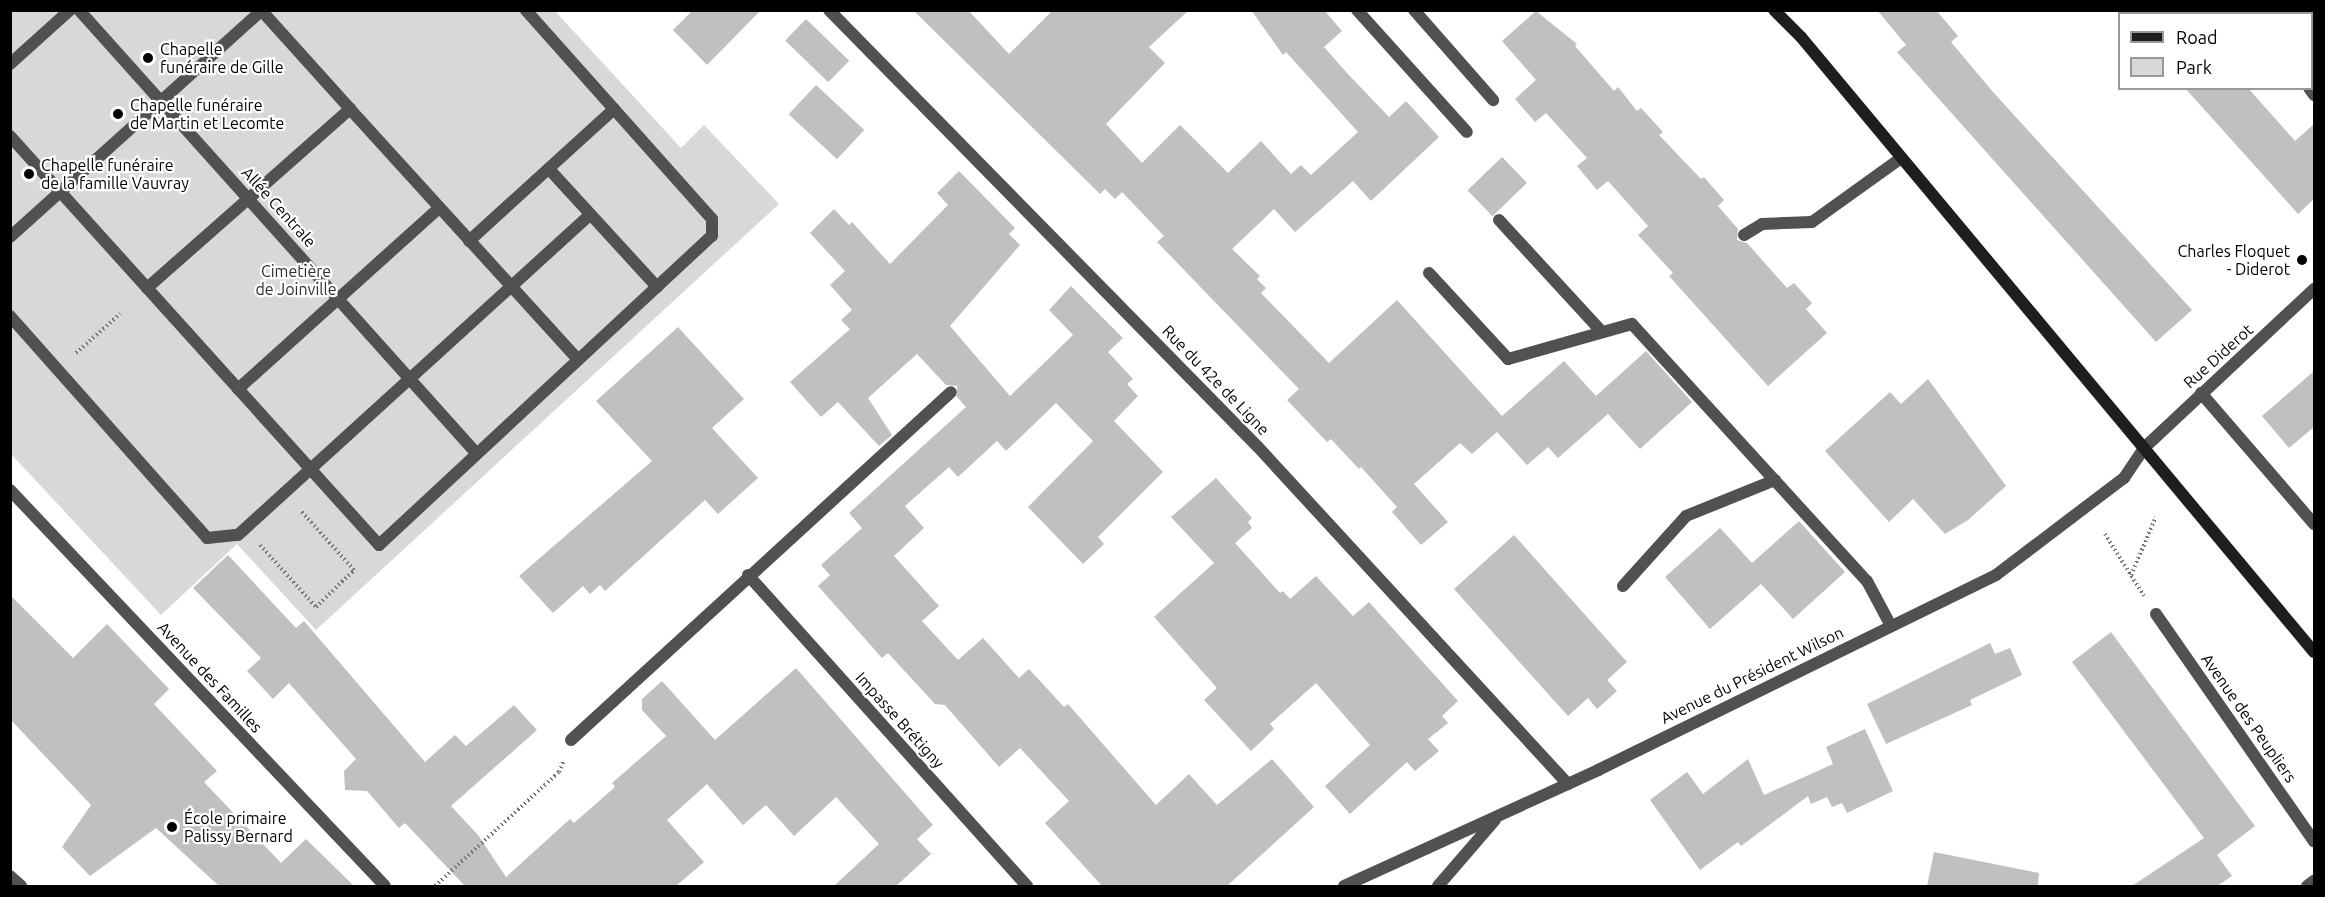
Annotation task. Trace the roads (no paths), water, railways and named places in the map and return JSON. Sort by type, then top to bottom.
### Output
[{"type":"main road","points":[[1774,10],[1901,158],[2314,652]]},
{"type":"street","points":[[10,64],[70,10]]},
{"type":"street","name":"Allée Centrale","points":[[79,10],[476,453]]},
{"type":"street","points":[[10,136],[379,545],[712,236],[712,219],[526,10]]},
{"type":"street","name":"Rue du 42e de Ligne","points":[[829,10],[1258,447],[1568,784]]},
{"type":"street","points":[[1357,10],[1467,132]]},
{"type":"street","points":[[1414,10],[1493,99]]},
{"type":"street","points":[[10,237],[159,100],[261,11],[578,360]]},
{"type":"street","points":[[147,288],[350,109]]},
{"type":"street","points":[[469,241],[614,109]]},
{"type":"street","points":[[1744,235],[1762,224],[1812,222],[1901,158]]},
{"type":"street","points":[[549,169],[657,287]]},
{"type":"street","points":[[238,388],[440,208]]},
{"type":"street","points":[[10,316],[207,538],[238,535],[590,215]]},
{"type":"street","points":[[1498,220],[1602,332]]},
{"type":"street","points":[[1429,273],[1508,359],[1632,324],[1868,581],[1891,626]]},
{"type":"street","name":"Rue Diderot","points":[[2144,448],[2314,289]]},
{"type":"street","points":[[571,740],[748,574],[951,392]]},
{"type":"street","points":[[2201,393],[2314,524]]},
{"type":"street","name":"Avenue du Président Wilson","points":[[1344,886],[1361,883],[1996,575],[2124,478],[2144,448]]},
{"type":"street","points":[[1623,586],[1686,516],[1775,480]]},
{"type":"street","name":"Avenue des Familles","points":[[10,490],[385,886]]},
{"type":"street","name":"Impasse Brétigny","points":[[748,574],[1027,886]]},
{"type":"street","name":"Avenue des Peupliers","points":[[2156,614],[2314,841]]},
{"type":"street","points":[[1438,886],[1498,817]]},
{"type":"street","points":[[10,876],[21,886]]},
{"type":"street","points":[[2307,886],[2314,881]]},
{"type":"place","name":"Chapelle funéraire de Gille","points":[[148,58]]},
{"type":"place","name":"Chapelle funéraire de Martin et Lecomte","points":[[118,114]]},
{"type":"place","name":"Chapelle funéraire de la famille Vauvray","points":[[29,174]]},
{"type":"place","name":"Charles Floquet - Diderot","points":[[2302,260]]},
{"type":"place","name":"École primaire Palissy Bernard","points":[[172,827]]},
{"type":"park label","name":"Cimetière de Joinville","points":[[296,280]]}]
